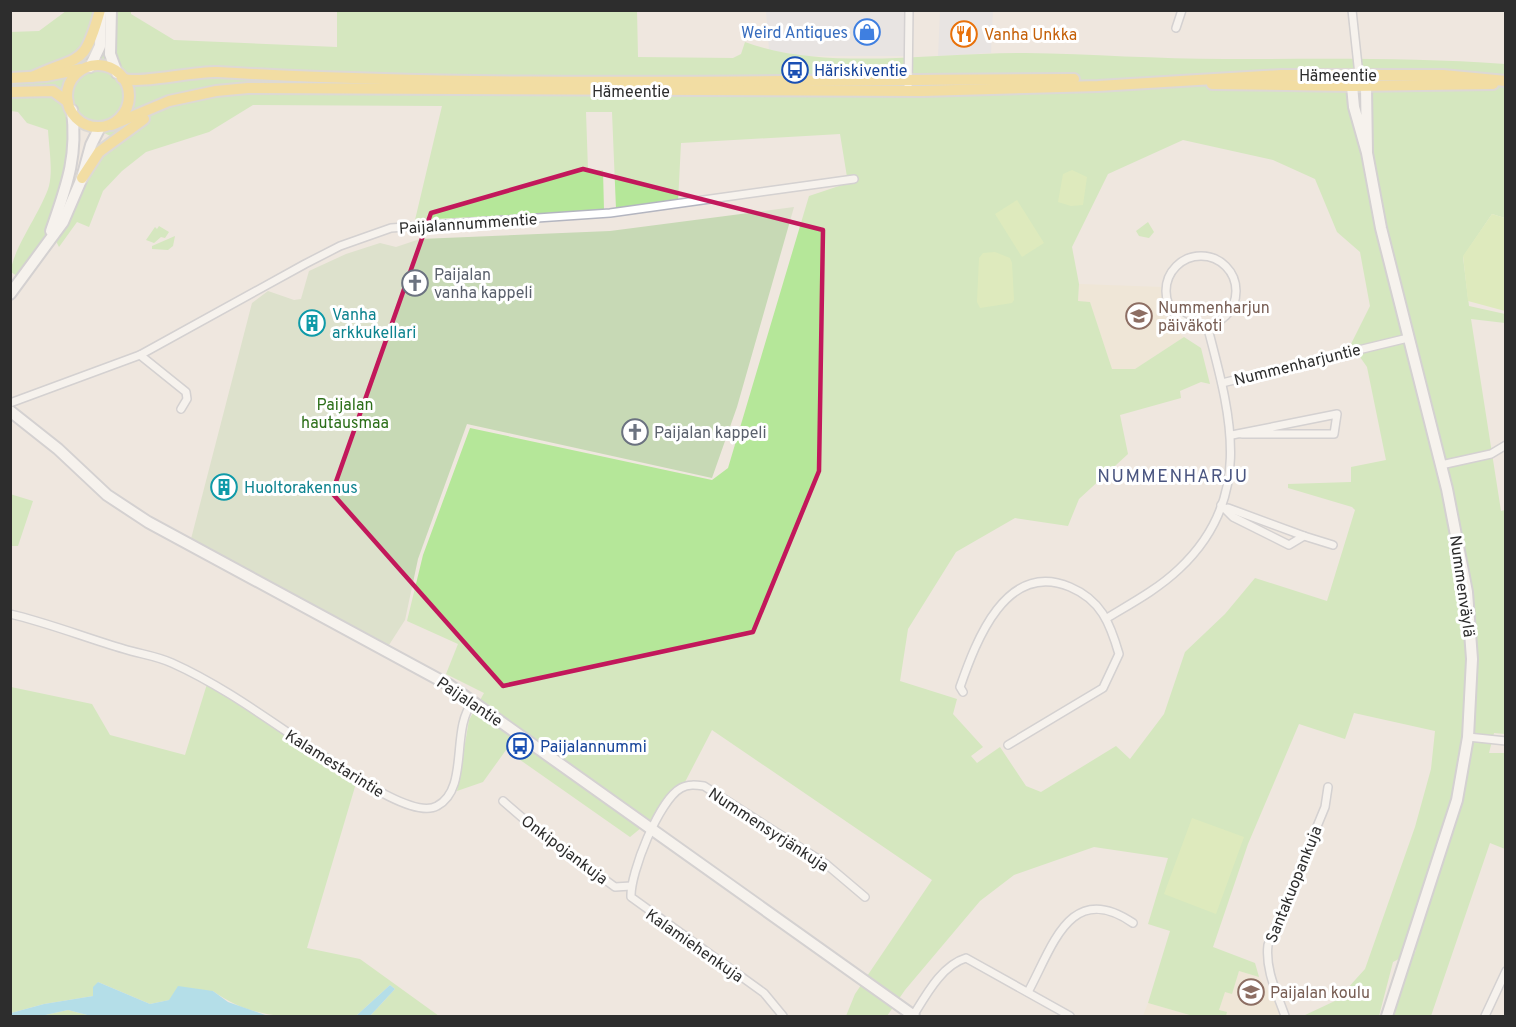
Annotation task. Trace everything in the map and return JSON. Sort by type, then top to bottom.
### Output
[{"type":"main road","points":[[32,77],[69,63],[86,51],[92,40],[101,10]]},
{"type":"main road","points":[[70,106],[69,84],[76,74],[89,67]]},
{"type":"main road","points":[[10,78],[32,77],[89,67],[106,67],[120,76],[128,88],[129,102],[122,117],[112,125],[100,127],[83,122],[53,91],[10,92]]},
{"type":"main road","name":"Hämeentie","points":[[120,76],[138,81],[179,74],[212,72],[380,79],[908,79],[1170,81],[1247,85],[1352,86],[1506,82]]},
{"type":"main road","name":"Hämeentie","points":[[1170,81],[1281,75],[1443,75],[1506,82]]},
{"type":"main road","name":"Hämeentie","points":[[112,125],[169,101],[216,91],[248,88],[908,91],[1156,81]]},
{"type":"main road","points":[[82,178],[99,152],[113,140],[136,124],[183,98]]},
{"type":"street","points":[[89,67],[100,46],[101,10]]},
{"type":"street","points":[[111,10],[110,54],[120,76]]},
{"type":"street","points":[[908,91],[909,10]]},
{"type":"street","points":[[1176,28],[1182,10]]},
{"type":"street","points":[[1352,10],[1359,75],[1366,86]]},
{"type":"street","points":[[1352,86],[1359,75]]},
{"type":"street","name":"Nummenväylä","points":[[1352,86],[1381,228],[1441,465],[1459,548],[1471,626],[1472,680],[1468,737],[1457,800],[1387,1017]]},
{"type":"street","name":"Nummenväylä","points":[[1366,86],[1367,153]]},
{"type":"street","points":[[50,238],[73,160],[75,133],[70,106]]},
{"type":"street","points":[[10,294],[63,222],[82,178],[91,145],[100,127]]},
{"type":"street","name":"Paijalannummentie","points":[[10,403],[140,355],[340,246],[392,228],[610,213],[854,179]]},
{"type":"street","points":[[1207,256],[1221,262],[1230,272],[1236,286],[1235,299],[1229,311],[1219,321],[1207,325],[1194,325],[1181,319],[1172,309],[1167,297],[1171,275],[1181,263],[1192,257],[1207,256]]},
{"type":"street","points":[[1207,325],[1222,383]]},
{"type":"street","name":"Nummenharjuntie","points":[[1107,618],[1154,589],[1181,568],[1199,546],[1223,506],[1232,464],[1232,435],[1222,383],[1408,338]]},
{"type":"street","points":[[140,355],[186,392],[187,399],[181,410]]},
{"type":"street","name":"Paijalantie","points":[[10,411],[117,502],[388,650],[473,702],[914,1016]]},
{"type":"street","points":[[1232,435],[1334,434],[1337,414],[1242,434]]},
{"type":"street","points":[[1441,465],[1491,454],[1506,446]]},
{"type":"street","points":[[1223,506],[1233,517],[1289,546],[1304,536]]},
{"type":"street","points":[[1223,506],[1333,545]]},
{"type":"street","points":[[963,692],[960,687],[985,627],[1004,600],[1029,582],[1056,582],[1072,587],[1091,598],[1107,618],[1119,654],[1103,688],[1008,745]]},
{"type":"street","name":"Kalamestarintie","points":[[10,614],[171,662],[201,678],[364,783],[397,800],[422,808],[434,808],[446,801],[452,790],[464,724],[473,702]]},
{"type":"street","points":[[1468,737],[1506,741]]},
{"type":"street","name":"Nummensyrjänkuja","points":[[651,830],[672,796],[681,788],[693,784],[704,786],[826,864],[865,897]]},
{"type":"street","name":"Santakuopankuja","points":[[1285,1017],[1271,980],[1266,958],[1268,945],[1324,807],[1328,786]]},
{"type":"street","name":"Onkipojankuja","points":[[503,801],[615,886],[631,886]]},
{"type":"street","points":[[631,886],[651,830]]},
{"type":"street","name":"Kalamiehenkuja","points":[[631,886],[631,897],[640,906],[764,993],[783,1017]]},
{"type":"street","points":[[1029,993],[1063,926],[1075,914],[1088,908],[1101,908],[1118,913],[1133,923]]},
{"type":"street","points":[[914,1016],[946,969],[955,961],[966,958],[1070,1017]]},
{"type":"street","points":[[1485,1017],[1506,971]]},
{"type":"highlighted area","points":[[583,169],[823,230],[819,471],[753,632],[503,686],[332,493],[431,213]]},
{"type":"shaded area","points":[[766,11],[907,11],[904,56],[805,56],[769,50]]},
{"type":"shaded area","points":[[940,11],[993,11],[991,53],[938,56]]},
{"type":"shaded area","points":[[1079,284],[1162,287],[1163,312],[1169,324],[1184,337],[1135,369],[1112,370],[1090,303],[1078,301]]},
{"type":"shaded area","name":"Paijalan koulu","points":[[1239,971],[1259,977],[1274,1000],[1280,1016],[1226,1016],[1227,1012],[1219,1010],[1225,991],[1232,993]]},
{"type":"shaded area","points":[[1148,1003],[1193,1016],[1143,1016]]},
{"type":"green space","points":[[131,10],[131,14],[174,40],[337,47],[337,11],[637,10],[638,57],[733,58],[741,54],[745,42],[777,51],[847,58],[1025,53],[1199,59],[1400,59],[1505,64],[1505,218],[1492,214],[1463,257],[1469,306],[1505,314],[1505,323],[1471,319],[1501,511],[1505,510],[1505,734],[1494,733],[1489,753],[1505,753],[1505,849],[1490,843],[1431,1016],[1392,1016],[1406,970],[1416,950],[1393,962],[1379,1016],[1303,1016],[1337,1000],[1365,969],[1415,827],[1431,769],[1435,731],[1354,713],[1345,739],[1299,724],[1248,844],[1213,947],[1255,963],[1259,977],[1239,971],[1232,994],[1225,992],[1219,1010],[1227,1012],[1226,1016],[1193,1016],[1148,1003],[1170,931],[1148,924],[1168,858],[1094,847],[1014,875],[980,901],[905,990],[887,1016],[846,1016],[855,994],[932,880],[712,730],[685,782],[669,795],[658,814],[630,837],[506,750],[483,782],[457,791],[469,720],[484,693],[446,674],[458,644],[407,621],[423,555],[470,428],[712,480],[728,468],[809,196],[848,183],[840,134],[681,143],[678,202],[616,209],[612,112],[586,112],[588,170],[603,170],[604,210],[415,220],[442,106],[253,105],[209,132],[146,152],[122,171],[103,191],[89,227],[77,222],[59,247],[56,241],[91,175],[107,151],[118,140],[65,113],[71,141],[56,212],[45,235],[17,276],[11,272],[12,264],[49,186],[51,166],[48,130],[27,123],[18,112],[11,111],[10,32],[39,31],[66,11]],"holes":[[[1183,140],[1273,160],[1315,179],[1337,232],[1360,252],[1370,306],[1351,344],[1367,367],[1386,460],[1351,467],[1351,482],[1288,484],[1288,488],[1352,507],[1355,510],[1327,601],[1255,578],[1225,614],[1185,652],[1164,714],[1130,759],[1116,746],[1041,792],[1026,786],[1000,747],[977,763],[971,756],[983,747],[953,714],[957,699],[900,681],[908,629],[956,552],[1015,518],[1068,526],[1079,499],[1128,454],[1120,415],[1181,398],[1180,391],[1201,382],[1210,384],[1201,348],[1184,337],[1135,369],[1112,369],[1090,302],[1078,301],[1079,284],[1072,247],[1108,174]]]},
{"type":"green space","points":[[1072,170],[1087,177],[1083,205],[1071,206],[1058,202],[1063,174]]},
{"type":"green space","points":[[1017,200],[1044,243],[1022,257],[995,214]]},
{"type":"green space","name":"Paijalan hautausmaa","points":[[794,207],[737,407],[712,478],[467,424],[418,559],[405,620],[389,645],[191,539],[252,303],[268,291],[294,300],[301,299],[309,271],[346,254],[380,243],[396,247],[420,239],[610,231]]},
{"type":"green space","points":[[1492,214],[1505,218],[1505,311],[1468,301],[1463,256]]},
{"type":"green space","points":[[1148,222],[1154,232],[1149,238],[1139,236],[1136,231]]},
{"type":"green space","points":[[159,226],[169,232],[165,238],[161,237],[154,243],[146,240],[155,227],[157,229]]},
{"type":"green space","points":[[175,236],[173,246],[168,250],[152,249],[152,246]]},
{"type":"green space","points":[[995,252],[1010,258],[1012,263],[1014,300],[1012,303],[980,308],[977,302],[979,258],[983,253]]},
{"type":"green space","points":[[10,494],[33,501],[18,546],[11,546]]},
{"type":"green space","points":[[207,684],[327,763],[357,780],[307,948],[360,959],[439,1016],[370,1016],[395,989],[390,985],[356,1016],[299,1017],[247,1009],[213,991],[150,1004],[98,982],[93,996],[44,1004],[11,1013],[11,687],[92,704],[110,735],[185,755]]},
{"type":"green space","points":[[1192,818],[1244,837],[1216,914],[1164,894]]},
{"type":"green space","points":[[68,1010],[91,1016],[41,1016]]},
{"type":"water","points":[[98,982],[150,1004],[169,1000],[178,986],[213,991],[228,1002],[268,1016],[91,1016],[68,1010],[41,1016],[11,1016],[11,1013],[44,1004],[93,996],[93,987]]},
{"type":"water","points":[[390,985],[395,989],[370,1016],[356,1016]]},
{"type":"place","name":"Weird Antiques","points":[[867,32]]},
{"type":"place","name":"Vanha Unkka","points":[[964,34]]},
{"type":"place","name":"Häriskiventie","points":[[795,70]]},
{"type":"place","name":"Paijalan vanha kappeli","points":[[415,283]]},
{"type":"place","name":"Nummenharjun päiväkoti","points":[[1139,316]]},
{"type":"place","name":"Vanha arkkukellari","points":[[312,323]]},
{"type":"place","name":"Paijalan kappeli","points":[[635,432]]},
{"type":"place","name":"Huoltorakennus","points":[[224,487]]},
{"type":"place","name":"Paijalannummi","points":[[520,746]]},
{"type":"place","name":"Paijalan koulu","points":[[1251,992]]},
{"type":"district","name":"NUMMENHARJU","points":[[1173,476]]}]
